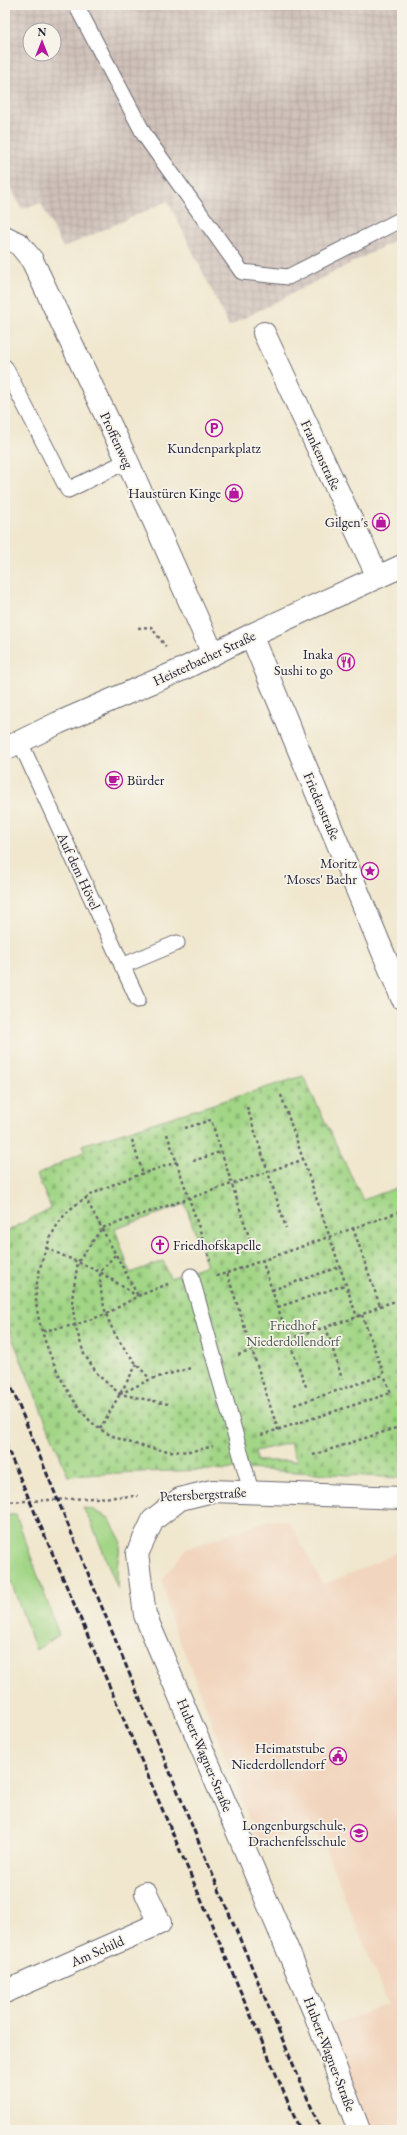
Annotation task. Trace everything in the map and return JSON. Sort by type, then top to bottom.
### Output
[{"type":"street","name":"Proffenweg","points":[[5,237],[19,244],[32,260],[127,461],[213,654]]},
{"type":"street","name":"Frankenstraße","points":[[264,333],[378,577]]},
{"type":"street","name":"Heisterbacher Straße","points":[[12,746],[58,723],[183,669],[251,635],[402,566]]},
{"type":"street","name":"Friedenstraße","points":[[251,635],[402,998]]},
{"type":"street","name":"Petersbergstraße","points":[[180,1499],[212,1491],[251,1491],[402,1498]]},
{"type":"street","name":"Hubert-Wagner-Straße","points":[[180,1499],[153,1520],[136,1554],[145,1615],[315,2014],[359,2130]]},
{"type":"street","name":"Am Schild","points":[[5,1992],[160,1922],[146,1893]]},
{"type":"lane","points":[[76,5],[145,136],[242,272],[288,277],[402,219]]},
{"type":"lane","points":[[5,367],[68,490],[127,461]]},
{"type":"lane","name":"Auf dem Hövel","points":[[12,746],[138,1000]]},
{"type":"lane","points":[[122,966],[177,943]]},
{"type":"lane","points":[[191,1276],[251,1491]]},
{"type":"path","points":[[138,628],[151,627],[183,669]]},
{"type":"path","points":[[281,1095],[357,1317]]},
{"type":"path","points":[[247,1107],[286,1228]]},
{"type":"path","points":[[185,1128],[211,1120],[220,1152],[250,1240]]},
{"type":"path","points":[[167,1134],[210,1261]]},
{"type":"path","points":[[132,1140],[143,1174]]},
{"type":"path","points":[[193,1161],[220,1152]]},
{"type":"path","points":[[168,1404],[120,1394],[99,1376],[84,1354],[75,1325],[72,1299],[78,1262],[102,1228],[302,1160]]},
{"type":"path","points":[[177,1162],[85,1197],[63,1217],[46,1248],[36,1290],[39,1315],[43,1331],[63,1384],[78,1409],[100,1429],[127,1442],[157,1449],[189,1452],[238,1440]]},
{"type":"path","points":[[85,1197],[138,1296]]},
{"type":"path","points":[[216,1277],[402,1211]]},
{"type":"path","points":[[353,1228],[380,1306]]},
{"type":"path","points":[[46,1248],[100,1272],[138,1296]]},
{"type":"path","points":[[115,1255],[100,1272],[100,1291],[106,1314],[112,1330],[127,1353],[151,1379]]},
{"type":"path","points":[[262,1260],[283,1323]]},
{"type":"path","points":[[272,1290],[339,1267]]},
{"type":"path","points":[[227,1273],[278,1430],[391,1393],[362,1315]]},
{"type":"path","points":[[278,1307],[345,1285]]},
{"type":"path","points":[[43,1331],[75,1325],[106,1314],[138,1296]]},
{"type":"path","points":[[120,1394],[151,1379],[252,1351],[357,1317],[380,1306],[402,1299]]},
{"type":"path","points":[[326,1327],[342,1379]]},
{"type":"path","points":[[288,1339],[307,1389]]},
{"type":"path","points":[[100,1429],[137,1364]]},
{"type":"path","points":[[294,1405],[384,1375]]},
{"type":"path","points":[[313,1455],[402,1426]]},
{"type":"path","name":"Petersbergstraße","points":[[5,1502],[127,1496],[180,1499]]},
{"type":"shaded area","points":[[5,5],[402,5],[402,237],[229,326],[168,201],[63,248],[41,203],[22,209],[5,176]]},
{"type":"shaded area","name":"Longenburgschule, Drachenfelsschule","points":[[269,1520],[289,1521],[323,1585],[382,1560],[402,1549],[402,2130],[371,2130],[330,2027],[388,2004],[325,1848],[310,1822],[259,1845],[192,1670],[171,1620],[162,1580],[186,1549]]},
{"type":"green space","name":"Friedhof Niederdollendorf","points":[[303,1076],[363,1200],[402,1186],[402,1478],[246,1469],[137,1472],[68,1476],[5,1320],[5,1232],[51,1208],[37,1175],[85,1151],[82,1145]],"holes":[[[185,1204],[207,1265],[170,1278],[163,1261],[130,1273],[115,1229]],[[290,1443],[297,1461],[257,1461],[255,1451]]]},
{"type":"green space","points":[[83,1508],[91,1509],[109,1518],[121,1541],[117,1567],[118,1589],[91,1522]]},
{"type":"green space","points":[[5,1515],[16,1515],[59,1635],[36,1650],[5,1566]]},
{"type":"railway","points":[[5,1372],[200,1845],[321,2130]]},
{"type":"railway","points":[[5,1443],[300,2130]]},
{"type":"place","name":"Kundenparkplatz","points":[[214,428]]},
{"type":"place","name":"Haustüren Kinge","points":[[234,493]]},
{"type":"place","name":"Gilgen's","points":[[381,522]]},
{"type":"place","name":"Inaka Sushi to go","points":[[346,662]]},
{"type":"place","name":"Bürder","points":[[114,780]]},
{"type":"place","name":"Moritz 'Moses' Baehr","points":[[370,871]]},
{"type":"place","name":"Friedhofskapelle","points":[[160,1245]]},
{"type":"place","name":"Heimatstube Niederdollendorf","points":[[338,1756]]},
{"type":"place","name":"Longenburgschule, Drachenfelsschule","points":[[359,1833]]}]
